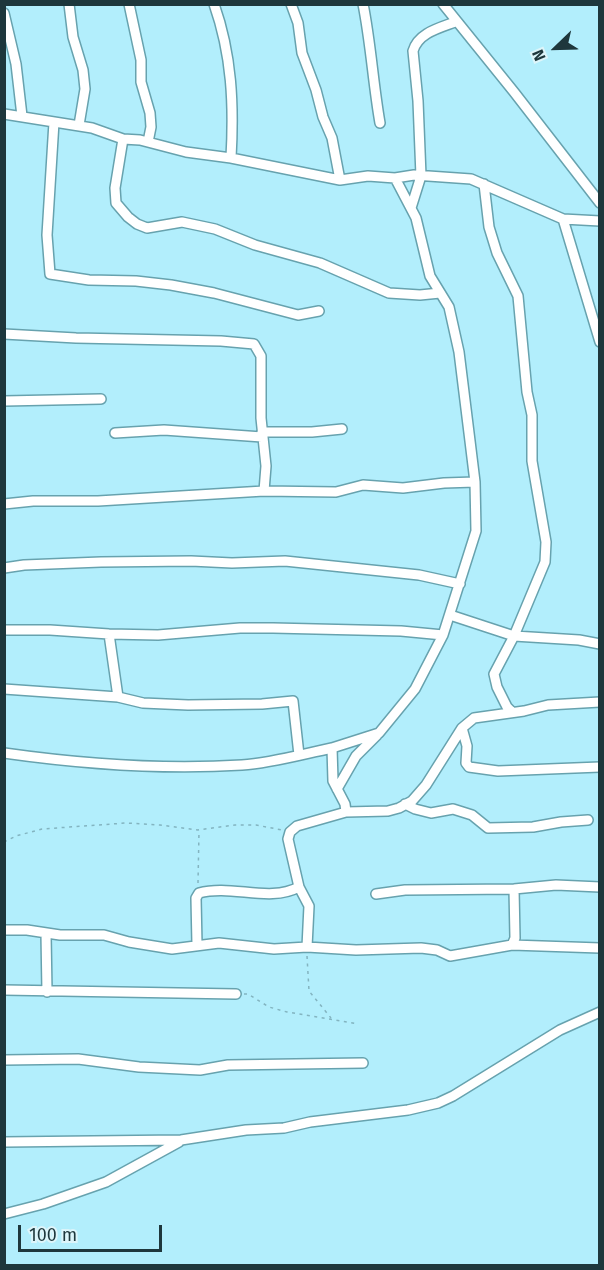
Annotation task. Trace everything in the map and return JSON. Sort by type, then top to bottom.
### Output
[{"type":"street","points":[[69,4],[73,37],[83,70],[85,89],[79,126]]},
{"type":"street","points":[[129,4],[141,60],[141,82],[150,113],[151,127],[148,142]]},
{"type":"street","points":[[214,4],[225,34],[229,70],[233,112],[231,158]]},
{"type":"street","points":[[291,4],[298,22],[303,53],[332,138],[340,180]]},
{"type":"street","points":[[363,4],[370,37],[380,123]]},
{"type":"street","points":[[443,4],[600,202]]},
{"type":"street","points":[[4,13],[16,64],[22,116]]},
{"type":"street","points":[[411,208],[421,176],[413,51],[415,43],[423,36],[455,22]]},
{"type":"street","points":[[4,114],[92,128],[123,139],[340,180],[368,176],[471,179],[562,219],[600,221]]},
{"type":"street","points":[[54,122],[46,235],[50,274],[89,280],[136,281],[171,285],[214,293],[298,315],[319,311]]},
{"type":"street","points":[[123,139],[115,188],[116,202],[128,217],[138,224],[147,228],[182,222],[215,229],[255,245],[320,263],[389,293],[420,295],[440,293]]},
{"type":"street","points":[[337,789],[356,756],[379,733],[415,689],[443,635],[476,531],[475,482],[459,352],[449,307],[430,276],[416,218],[395,178]]},
{"type":"street","points":[[484,184],[489,228],[497,253],[518,296],[527,392],[532,415],[532,461],[546,543],[545,562],[514,636],[494,674],[497,687],[512,712]]},
{"type":"street","points":[[562,219],[600,342]]},
{"type":"street","points":[[4,334],[254,344],[261,356],[262,434],[266,466],[264,492]]},
{"type":"street","points":[[4,401],[101,399]]},
{"type":"street","points":[[115,433],[164,430],[262,434],[342,429]]},
{"type":"street","points":[[4,504],[264,492],[336,492],[363,485],[403,488],[475,482]]},
{"type":"street","points":[[4,568],[101,562],[285,561],[420,574],[460,584]]},
{"type":"street","points":[[450,615],[514,636],[579,640],[600,644]]},
{"type":"street","points":[[4,630],[158,635],[240,628],[273,628],[401,631],[443,635]]},
{"type":"street","points":[[109,634],[118,697]]},
{"type":"street","points":[[4,689],[118,697],[143,703],[188,705],[293,701],[299,755]]},
{"type":"street","points":[[307,947],[309,906],[299,887],[288,839],[290,832],[297,826],[346,812],[388,811],[412,801],[426,785],[462,728],[474,718],[548,705],[600,702]]},
{"type":"street","points":[[462,728],[467,746],[466,763],[468,767],[498,771],[600,767]]},
{"type":"street","points":[[4,753],[129,765],[243,765],[346,745],[379,733]]},
{"type":"street","points":[[346,745],[356,756]]},
{"type":"street","points":[[333,748],[333,781],[345,804],[346,812]]},
{"type":"street","points":[[405,804],[431,813],[453,809],[472,815],[488,828],[533,827],[588,820]]},
{"type":"street","points":[[376,894],[405,890],[514,889],[556,885],[600,887]]},
{"type":"street","points":[[197,945],[196,898],[199,893],[208,890],[228,890],[273,894],[289,892],[299,887]]},
{"type":"street","points":[[512,945],[515,938],[514,889]]},
{"type":"street","points":[[4,930],[27,930],[46,934],[104,935],[129,942],[172,949],[219,943],[274,950],[307,947],[356,950],[421,948],[437,950],[450,956],[512,945],[600,948]]},
{"type":"street","points":[[46,934],[47,992]]},
{"type":"street","points":[[4,990],[236,994]]},
{"type":"street","points":[[4,1142],[181,1140],[408,1110],[438,1103],[560,1030],[600,1012]]},
{"type":"street","points":[[4,1060],[78,1059],[139,1067],[200,1070],[228,1065],[363,1063]]},
{"type":"street","points":[[4,1214],[42,1204],[106,1182],[181,1140]]},
{"type":"path","points":[[4,842],[42,829],[65,826],[142,824],[198,830],[235,825],[256,825],[290,832]]},
{"type":"path","points":[[198,830],[199,893]]},
{"type":"path","points":[[307,947],[309,991],[331,1019]]},
{"type":"path","points":[[236,994],[248,994],[269,1007],[287,1012],[358,1024]]}]
